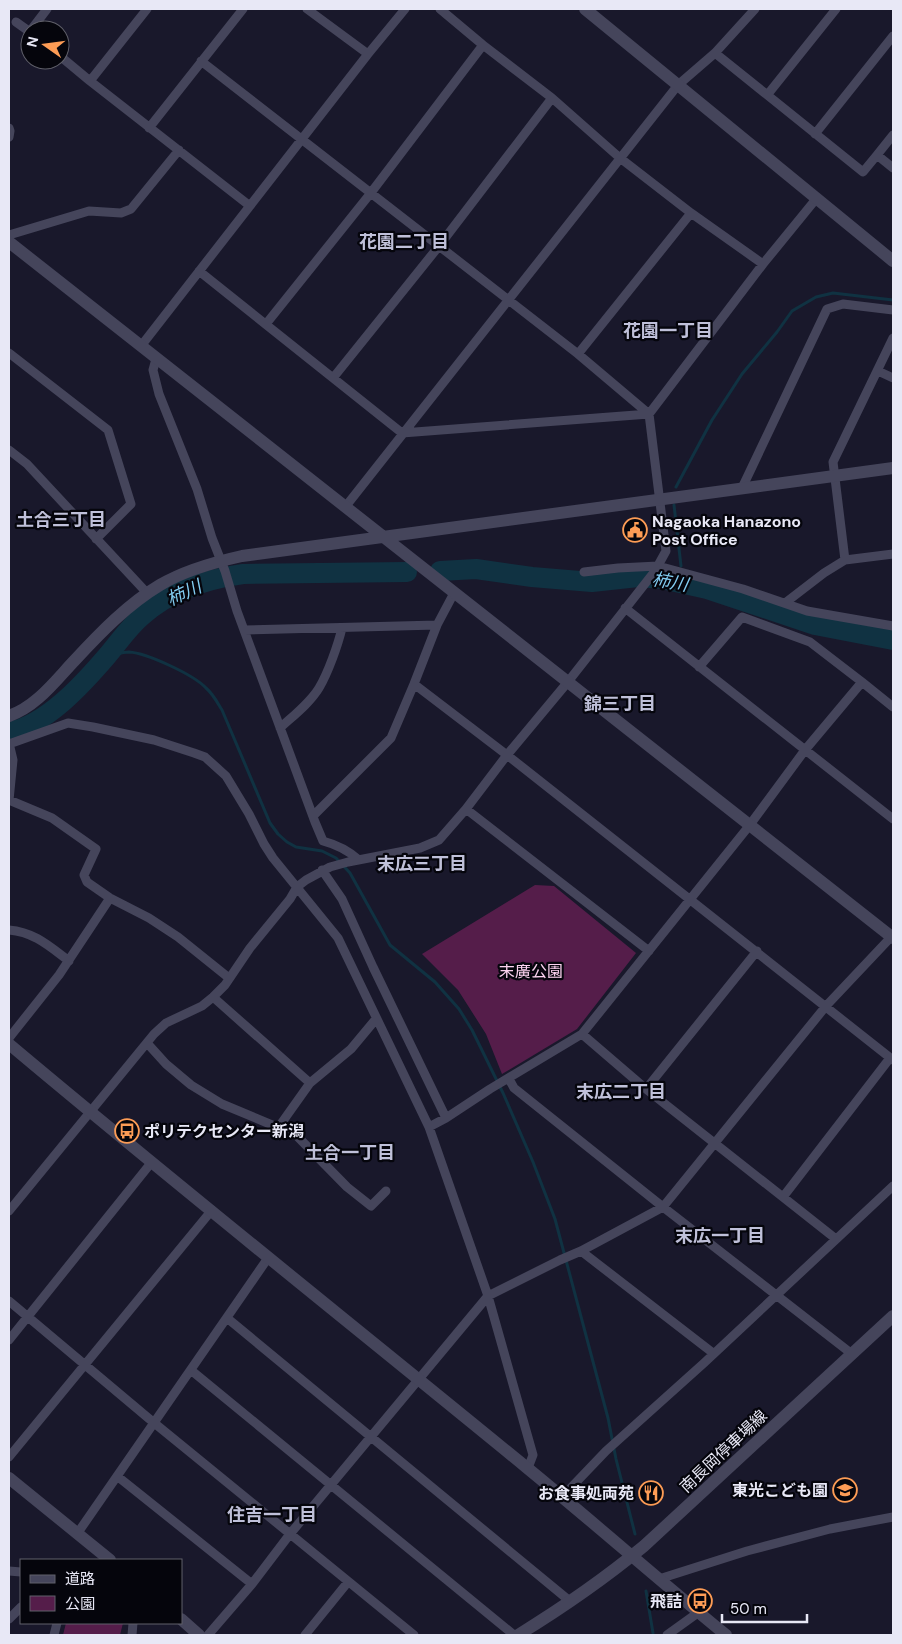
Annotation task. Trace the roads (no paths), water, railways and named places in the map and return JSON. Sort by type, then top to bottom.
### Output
[{"type":"street","points":[[38,20],[47,9]]},
{"type":"street","points":[[90,81],[147,9]]},
{"type":"street","points":[[149,128],[243,9]]},
{"type":"street","points":[[307,9],[368,54]]},
{"type":"street","points":[[141,346],[405,9]]},
{"type":"street","points":[[440,9],[552,98],[620,158],[691,213],[763,264]]},
{"type":"street","points":[[585,9],[893,261]]},
{"type":"street","points":[[346,506],[678,85],[716,53],[755,9]]},
{"type":"street","points":[[768,94],[836,9]]},
{"type":"street","points":[[16,22],[20,25]]},
{"type":"street","points":[[815,134],[893,36]]},
{"type":"street","points":[[266,324],[370,194],[483,45]]},
{"type":"street","points":[[716,53],[863,172],[893,135]]},
{"type":"street","points":[[9,1211],[147,1043],[166,1023],[202,1006],[213,997],[290,899],[297,887],[326,869],[348,862],[420,848],[439,840],[567,683],[656,569],[666,552],[661,499],[649,414],[578,354],[201,61]]},
{"type":"street","points":[[70,64],[250,206]]},
{"type":"street","points":[[333,378],[439,246],[552,98]]},
{"type":"street","points":[[9,128],[9,137]]},
{"type":"street","points":[[9,235],[89,211],[121,213],[131,209],[179,150]]},
{"type":"street","points":[[877,155],[893,168]]},
{"type":"street","points":[[199,272],[402,433],[649,414],[763,264],[816,199]]},
{"type":"street","points":[[578,354],[691,213]]},
{"type":"street","points":[[9,242],[346,506],[381,537],[893,937],[826,1006],[663,1207],[578,1253],[488,1296],[208,1635]]},
{"type":"street","points":[[742,488],[827,308],[843,304],[893,310]]},
{"type":"street","points":[[845,560],[833,462],[893,338]]},
{"type":"street","points":[[9,353],[108,430],[131,504],[96,540]]},
{"type":"street","points":[[156,359],[153,370],[160,394],[197,489],[244,630],[323,841],[348,850],[359,860]]},
{"type":"street","points":[[878,371],[893,378]]},
{"type":"street","points":[[9,450],[27,464],[147,593]]},
{"type":"street","points":[[9,716],[24,709],[40,697],[108,626],[147,593],[172,578],[224,566],[242,556],[893,468]]},
{"type":"street","points":[[785,603],[824,573],[845,560],[893,554]]},
{"type":"street","points":[[584,572],[618,568],[656,569],[743,589],[807,611],[893,626]]},
{"type":"street","points":[[313,816],[391,738],[437,625],[454,593]]},
{"type":"street","points":[[625,608],[893,819]]},
{"type":"street","points":[[700,667],[742,617],[810,642],[893,707]]},
{"type":"street","points":[[244,630],[437,625]]},
{"type":"street","points":[[280,728],[319,689],[342,628]]},
{"type":"street","points":[[429,1127],[582,1034],[749,826],[805,750],[862,682]]},
{"type":"street","points":[[414,684],[757,951],[892,1059],[783,1197]]},
{"type":"street","points":[[229,978],[178,937],[149,918],[110,898],[87,882],[84,875],[96,849],[52,818],[9,800],[14,760],[9,743],[68,723],[154,740],[204,757],[226,776],[273,858],[338,938],[429,1127],[488,1296],[533,1455],[528,1468]]},
{"type":"street","points":[[466,808],[649,951]]},
{"type":"street","points":[[326,869],[446,1118]]},
{"type":"street","points":[[9,1038],[69,961],[110,898]]},
{"type":"street","points":[[9,930],[32,935],[69,961]]},
{"type":"street","points":[[646,1089],[757,951]]},
{"type":"street","points":[[213,997],[310,1083]]},
{"type":"street","points":[[278,1128],[310,1083],[351,1049],[376,1019]]},
{"type":"street","points":[[582,1034],[646,1089],[836,1238]]},
{"type":"street","points":[[147,1043],[166,1064],[191,1085],[222,1104],[296,1135],[347,1186],[371,1206],[386,1191]]},
{"type":"street","points":[[9,1044],[151,1163],[212,1210],[268,1258],[528,1468],[726,1635]]},
{"type":"street","points":[[507,1080],[514,1088],[663,1207],[852,1354]]},
{"type":"street","points":[[9,1340],[151,1163]]},
{"type":"street","points":[[562,1497],[618,1440],[893,1186]]},
{"type":"street","points":[[9,1457],[212,1210]]},
{"type":"street","points":[[578,1253],[713,1353]]},
{"type":"street","points":[[77,1534],[153,1422],[192,1371],[268,1258]]},
{"type":"street","points":[[9,1301],[153,1422],[414,1635]]},
{"type":"street","name":"南長岡停車場線","points":[[518,1635],[571,1602],[632,1556],[893,1316]]},
{"type":"street","points":[[227,1318],[571,1602]]},
{"type":"street","points":[[192,1371],[514,1635]]},
{"type":"street","points":[[117,1476],[252,1584]]},
{"type":"street","points":[[9,1478],[109,1559]]},
{"type":"street","points":[[659,1578],[747,1551],[830,1529],[893,1517]]},
{"type":"street","points":[[319,1635],[308,1632],[348,1582]]},
{"type":"street","points":[[9,1619],[20,1608]]},
{"type":"street","points":[[667,1635],[699,1612]]},
{"type":"street","points":[[182,1620],[199,1635]]},
{"type":"waterway","points":[[676,487],[712,420],[742,374],[792,311],[816,297],[833,293],[893,300]]},
{"type":"waterway","points":[[674,505],[681,566]]},
{"type":"waterway","name":"柿川","points":[[440,571],[476,569],[532,577],[592,582],[638,577],[662,579],[707,589],[815,625],[893,640]]},
{"type":"waterway","name":"柿川","points":[[9,732],[37,721],[63,702],[87,679],[142,616],[176,593],[216,579],[243,574],[407,572]]},
{"type":"waterway","name":"柿川","points":[[678,582],[679,578]]},
{"type":"waterway","points":[[107,656],[124,652],[147,656],[181,671],[208,690],[222,710],[270,823],[278,834],[296,847],[322,851],[336,858],[350,873],[390,945],[435,982],[459,1009],[472,1030],[503,1093],[555,1219],[608,1418],[616,1459],[635,1534]]},
{"type":"waterway","points":[[646,1591],[653,1633]]},
{"type":"place","name":"Nagaoka Hanazono Post Office","points":[[635,530]]},
{"type":"place","name":"ポリテクセンター新潟","points":[[127,1131]]},
{"type":"place","name":"東光こども園","points":[[845,1490]]},
{"type":"place","name":"お食事処両苑","points":[[651,1493]]},
{"type":"place","name":"飛詰","points":[[700,1601]]},
{"type":"district","name":"花園二丁目","points":[[404,242]]},
{"type":"district","name":"花園一丁目","points":[[668,331]]},
{"type":"district","name":"土合三丁目","points":[[61,520]]},
{"type":"district","name":"錦三丁目","points":[[620,704]]},
{"type":"district","name":"末広三丁目","points":[[422,864]]},
{"type":"district","name":"末広二丁目","points":[[621,1092]]},
{"type":"district","name":"土合一丁目","points":[[350,1153]]},
{"type":"district","name":"末広一丁目","points":[[720,1236]]},
{"type":"district","name":"住吉一丁目","points":[[272,1515]]},
{"type":"park label","name":"末廣公園","points":[[531,971]]}]
